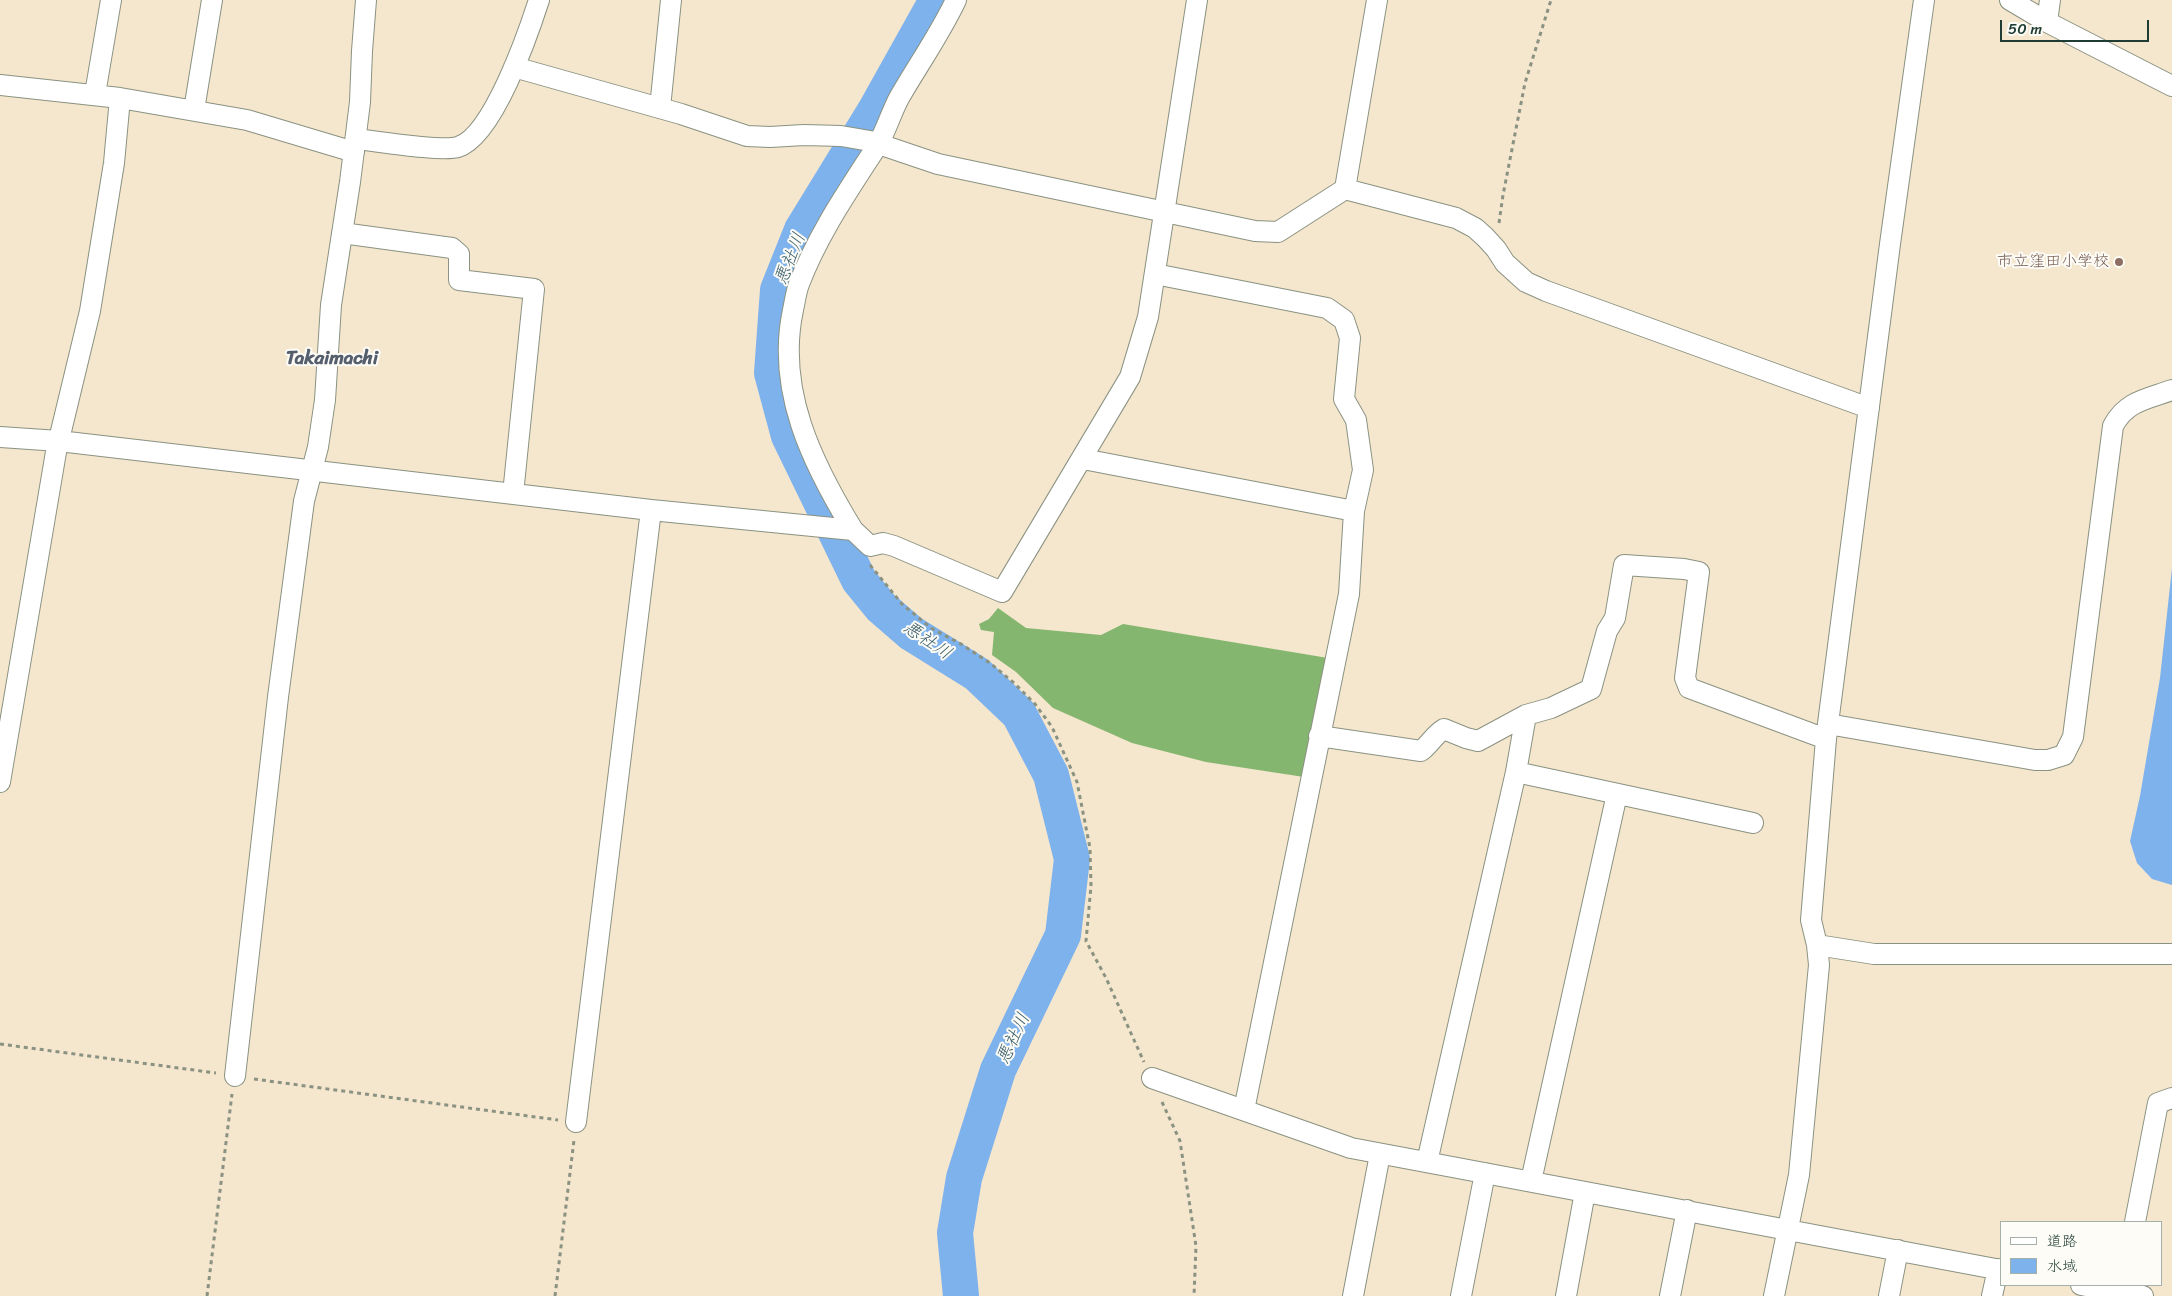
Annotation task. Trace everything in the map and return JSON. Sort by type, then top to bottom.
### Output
[{"type":"street","points":[[95,94],[111,0]]},
{"type":"street","points":[[194,110],[212,0]]},
{"type":"street","points":[[235,1076],[281,677],[304,500],[313,471],[325,400],[331,305],[355,145],[366,0]]},
{"type":"street","points":[[0,84],[95,94],[194,110],[355,145],[458,147],[474,138],[490,116],[514,67],[539,0]]},
{"type":"street","points":[[660,108],[671,0]]},
{"type":"street","points":[[956,0],[819,238],[798,286],[788,332],[789,374],[797,415],[816,463],[850,530],[870,546],[883,543],[894,546],[1002,592],[1083,459],[1130,377],[1148,317],[1197,0]]},
{"type":"street","points":[[1345,189],[1377,0]]},
{"type":"street","points":[[1774,1296],[1799,1175],[1819,965],[1817,945],[1811,920],[1827,732],[1924,0]]},
{"type":"street","points":[[2010,0],[2047,22],[2172,86]]},
{"type":"street","points":[[2047,22],[2050,0]]},
{"type":"street","points":[[514,67],[660,108],[747,136],[841,136],[874,143],[938,164],[1255,231],[1278,232],[1345,189],[1456,218],[1475,228],[1496,249],[1505,264],[1526,282],[1546,291],[1869,408]]},
{"type":"street","points":[[0,782],[58,441],[90,311],[114,163],[120,98]]},
{"type":"street","points":[[342,233],[452,248],[459,254],[459,280],[534,289],[513,494]]},
{"type":"street","points":[[1155,274],[1327,308],[1344,320],[1350,338],[1350,355],[1344,399],[1356,420],[1363,470],[1354,511],[1349,594],[1244,1110]]},
{"type":"street","points":[[1319,736],[1421,751],[1429,745],[1434,734],[1444,728],[1478,741],[1526,714],[1552,708],[1591,689],[1607,631],[1615,618],[1624,566],[1684,569],[1699,572],[1685,678],[1689,688],[1827,732],[2035,760],[2048,760],[2064,755],[2073,737],[2113,426],[2120,413],[2137,402],[2172,390]]},
{"type":"street","points":[[0,437],[58,441],[651,510],[850,530]]},
{"type":"street","points":[[1083,459],[1354,511]]},
{"type":"street","points":[[576,1122],[651,510]]},
{"type":"street","points":[[1427,1162],[1516,772],[1526,714]]},
{"type":"street","points":[[1516,772],[1752,824]]},
{"type":"street","points":[[1531,1182],[1617,794]]},
{"type":"street","points":[[1817,945],[1874,954],[2172,954]]},
{"type":"street","points":[[1152,1078],[1351,1148],[1999,1269],[1992,1296]]},
{"type":"street","points":[[2134,1221],[2158,1103],[2172,1098]]},
{"type":"street","points":[[1353,1296],[1380,1154]]},
{"type":"street","points":[[1462,1296],[1485,1173]]},
{"type":"street","points":[[1566,1296],[1585,1192]]},
{"type":"street","points":[[1670,1296],[1686,1210]]},
{"type":"street","points":[[1889,1296],[1898,1250]]},
{"type":"street","points":[[2087,1286],[2143,1296]]},
{"type":"path","points":[[1496,249],[1502,194],[1525,82],[1551,0]]},
{"type":"path","points":[[870,546],[868,563],[902,604],[931,628],[961,644],[996,668],[1035,704],[1052,727],[1077,782],[1090,848],[1091,886],[1086,941],[1106,978],[1180,1141],[1196,1246],[1194,1296]]},
{"type":"path","points":[[0,1044],[576,1122],[555,1296]]},
{"type":"path","points":[[207,1296],[235,1076]]},
{"type":"green space","points":[[998,608],[1026,628],[1101,635],[1123,624],[1328,658],[1304,777],[1206,762],[1132,743],[1053,708],[1016,672],[992,655],[994,632],[981,630],[979,624],[989,619]]},
{"type":"water","points":[[2172,568],[2172,885],[2152,879],[2137,863],[2130,841],[2140,796],[2160,678]]},
{"type":"waterway","name":"悪社川","points":[[937,0],[875,111],[802,230],[778,290],[772,373],[789,436],[859,580],[881,607],[911,633],[977,674],[1019,714],[1051,775],[1072,859],[1063,935],[998,1070],[964,1178],[955,1233],[961,1296]]},
{"type":"place","name":"市立窪田小学校","points":[[2119,262]]},
{"type":"district","name":"Takaimachi","points":[[332,359]]}]
